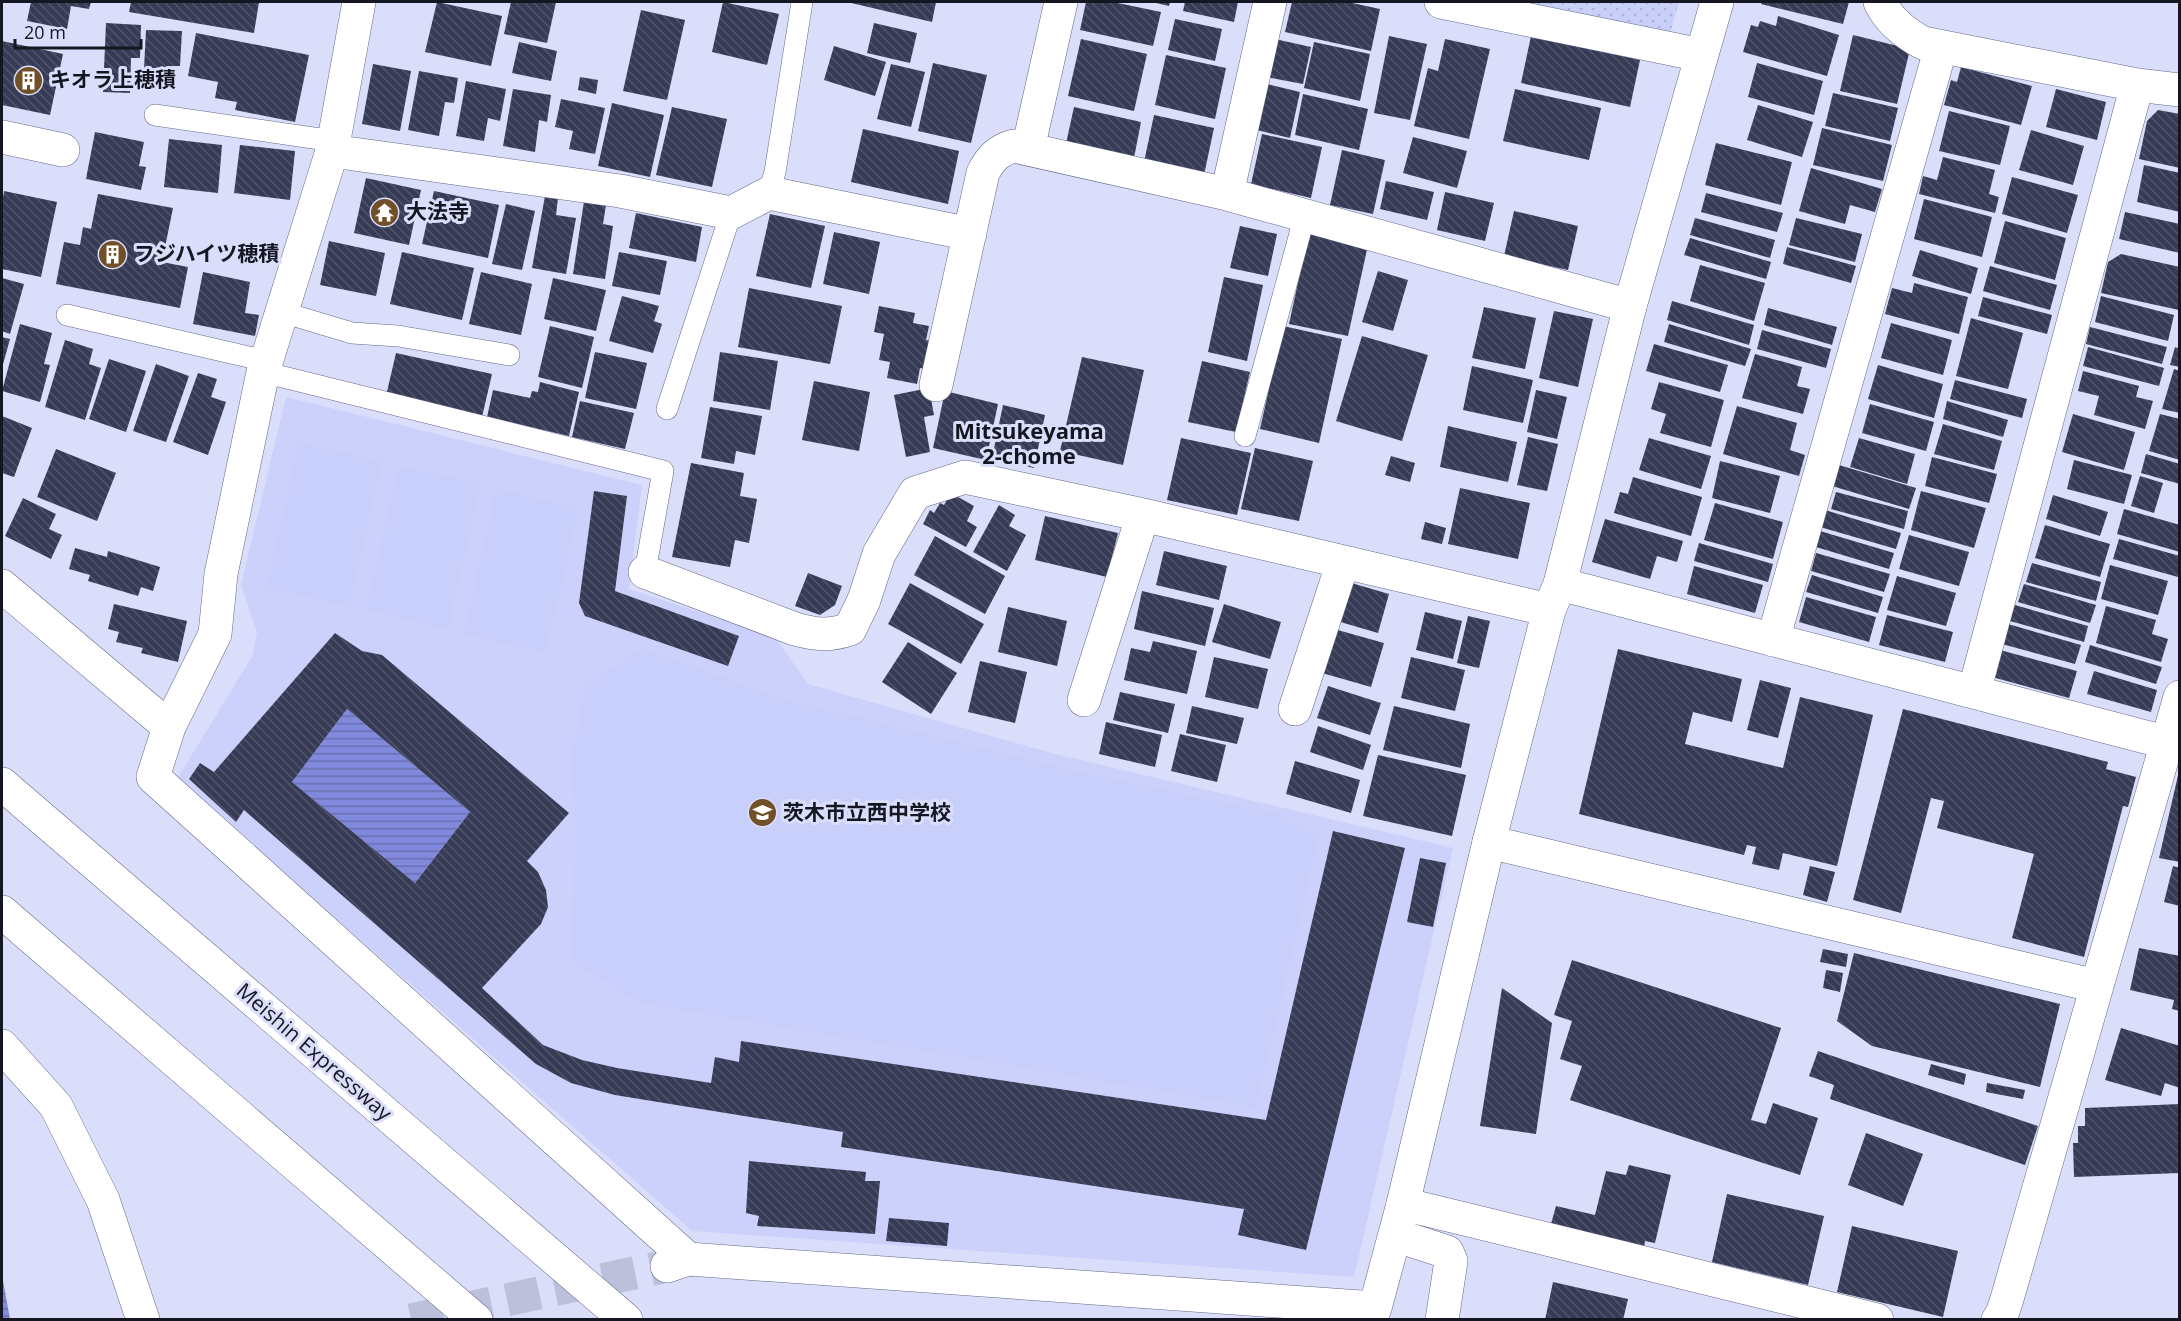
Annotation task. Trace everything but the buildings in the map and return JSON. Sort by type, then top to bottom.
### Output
[{"type":"main road","points":[[359,2],[333,146],[265,367],[221,574],[215,634],[169,727],[153,777],[678,1263],[1373,1314],[1403,1204],[1489,842],[1630,306],[1717,2]]},
{"type":"main road","points":[[1028,149],[1061,2]]},
{"type":"main road","points":[[1227,194],[1270,2]]},
{"type":"main road","points":[[1441,2],[1701,55]]},
{"type":"main road","points":[[1880,2],[1895,25],[1923,43],[2137,86],[2180,90]]},
{"type":"main road","points":[[1773,640],[1941,47]]},
{"type":"main road","points":[[1974,692],[2137,86]]},
{"type":"main road","points":[[2,137],[63,150]]},
{"type":"main road","points":[[333,146],[620,191],[731,213],[769,193],[970,234]]},
{"type":"main road","points":[[936,385],[983,173],[988,164],[1004,149],[1014,146],[1227,194],[1630,306]]},
{"type":"main road","points":[[645,572],[795,628],[817,635],[836,634],[850,629],[864,600],[879,554],[915,493],[965,477],[1143,515],[1343,562],[1555,597],[1773,640],[2173,744]]},
{"type":"main road","points":[[1084,700],[1143,515]]},
{"type":"main road","points":[[1295,709],[1343,562]]},
{"type":"main road","points":[[2,586],[169,727]]},
{"type":"main road","points":[[1998,1320],[2007,1299],[2096,986],[2173,744],[2180,697]]},
{"type":"main road","name":"Meishin Expressway","points":[[2,784],[626,1320]]},
{"type":"main road","points":[[1489,842],[2096,986]]},
{"type":"main road","points":[[2,912],[476,1320]]},
{"type":"main road","points":[[2,1047],[56,1106],[103,1200],[143,1320]]},
{"type":"main road","points":[[1403,1204],[1877,1320]]},
{"type":"main road","points":[[1395,1235],[1447,1252],[1451,1261],[1442,1320]]},
{"type":"lane","points":[[769,193],[775,172],[802,2]]},
{"type":"lane","points":[[155,115],[333,146]]},
{"type":"lane","points":[[667,409],[731,213]]},
{"type":"lane","points":[[1245,436],[1305,215]]},
{"type":"lane","points":[[282,312],[352,333],[398,336],[509,355]]},
{"type":"lane","points":[[67,315],[663,471],[645,572]]},
{"type":"shaded area","points":[[1509,2],[1679,2],[1670,33]]},
{"type":"shaded area","name":"茨木市立西中学校","points":[[286,397],[642,485],[629,589],[775,637],[808,684],[1055,754],[1453,848],[1354,1277],[692,1231],[177,779],[253,655],[257,633],[241,585]]},
{"type":"shaded area","points":[[299,443],[382,461],[349,607],[267,588]]},
{"type":"shaded area","points":[[399,466],[481,483],[448,630],[366,610]]},
{"type":"shaded area","points":[[496,489],[579,507],[546,653],[464,634]]},
{"type":"shaded area","points":[[643,648],[776,697],[1054,766],[1276,813],[1319,837],[1256,1107],[643,1004],[573,963],[575,806],[571,763],[585,687]]},
{"type":"water","points":[[347,709],[470,812],[415,883],[292,782]]},
{"type":"water","points":[[2,1275],[10,1319],[2,1319]]},
{"type":"tunnel","points":[[411,1320],[667,1266]]},
{"type":"place","name":"キオラ上穂積","points":[[29,80]]},
{"type":"place","name":"大法寺","points":[[385,212]]},
{"type":"place","name":"フジハイツ穂積","points":[[113,254]]},
{"type":"place","name":"茨木市立西中学校","points":[[762,813]]},
{"type":"district","name":"Mitsukeyama 2-chome","points":[[1029,444]]}]
